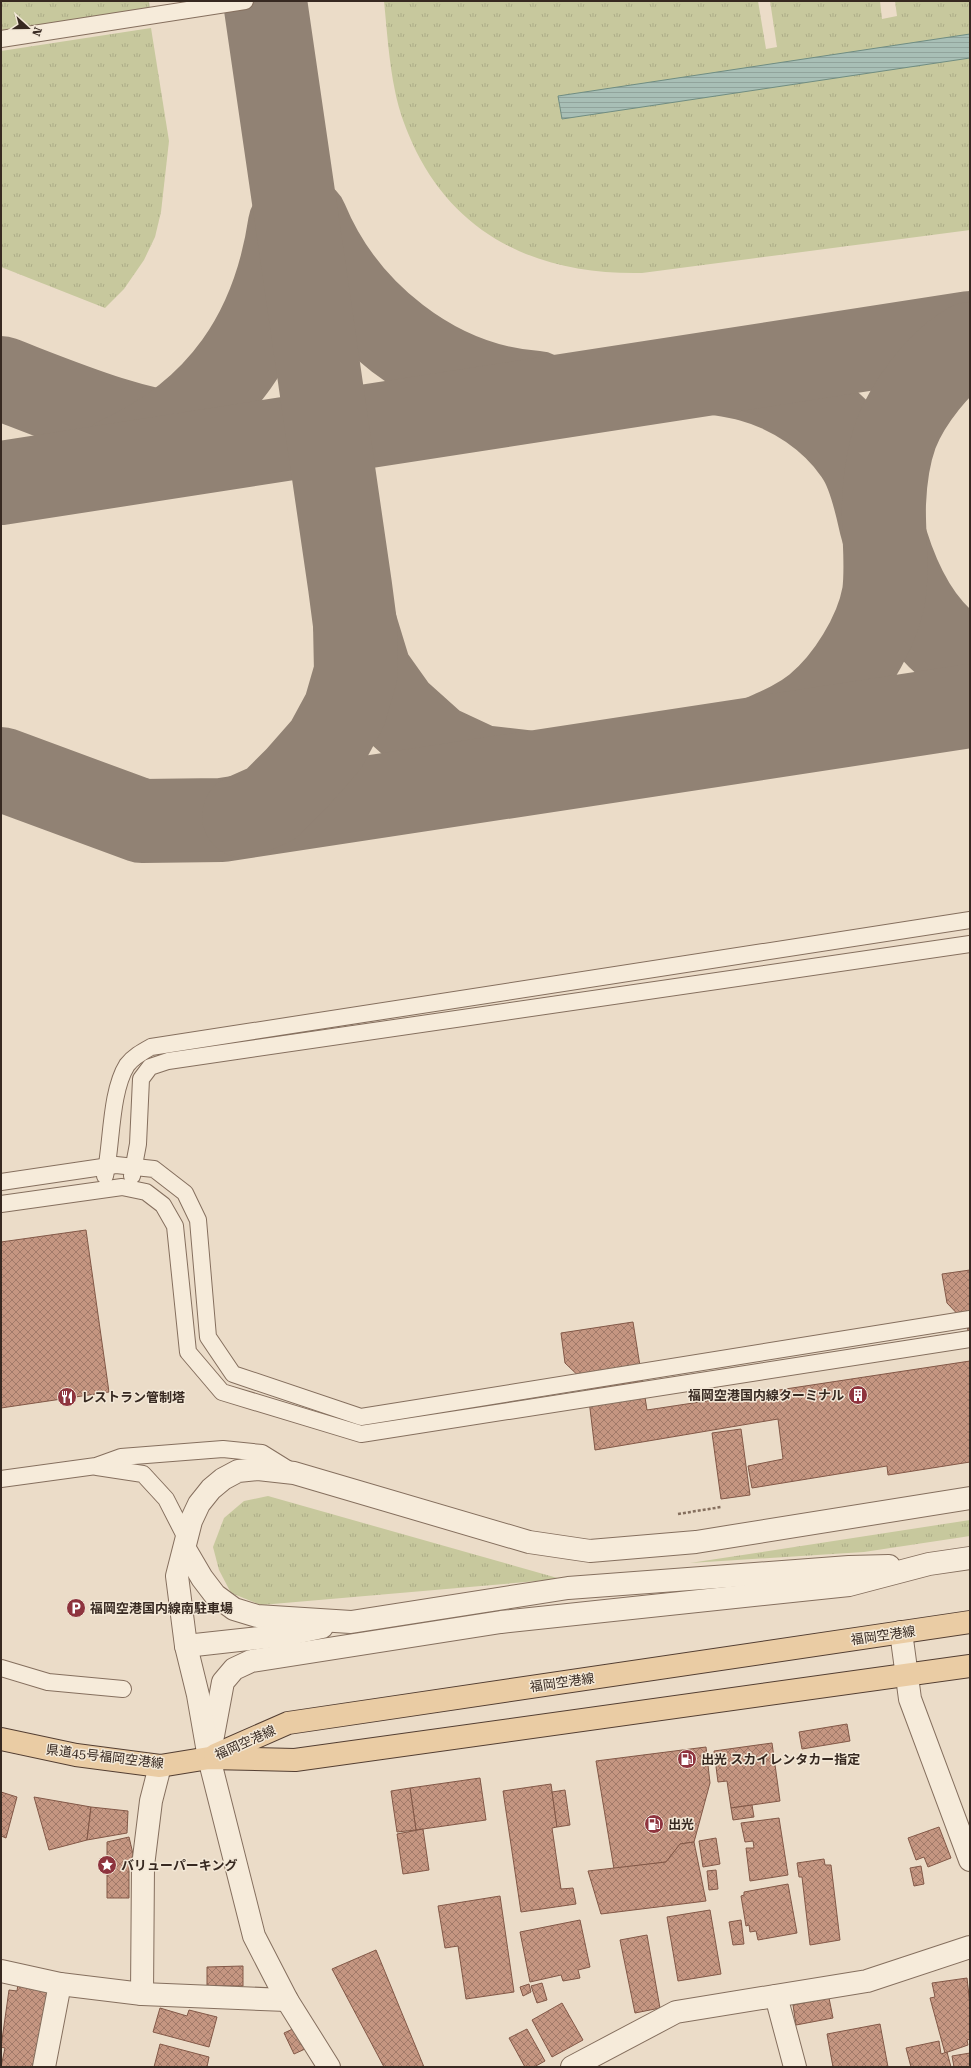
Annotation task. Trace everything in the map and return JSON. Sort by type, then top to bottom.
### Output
[{"type":"main road","name":"福岡空港線","points":[[208,1758],[288,1723],[970,1622]]},
{"type":"main road","name":"福岡空港線","points":[[208,1758],[295,1760],[970,1666]]},
{"type":"main road","name":"県道45号福岡空港線","points":[[1,1739],[76,1755],[160,1766],[208,1758]]},
{"type":"street","points":[[329,2067],[287,2000],[254,1936],[208,1758],[198,1695],[186,1646],[177,1576],[191,1522],[199,1504],[211,1489],[223,1479],[238,1471],[258,1468],[294,1473],[529,1542],[590,1551],[696,1542],[970,1498]]},
{"type":"street","points":[[186,1544],[202,1578],[215,1595],[234,1609],[257,1616],[351,1622]]},
{"type":"street","points":[[186,1646],[285,1635],[351,1622],[568,1588],[849,1567],[929,1564],[970,1558]]},
{"type":"street","points":[[208,1758],[223,1682],[234,1669],[251,1661],[501,1622],[849,1585],[929,1564]]},
{"type":"street","points":[[901,1632],[910,1699],[970,1860]]},
{"type":"street","points":[[142,1994],[143,1866],[151,1801],[160,1766]]},
{"type":"street","points":[[572,2067],[676,2012],[867,1981],[970,1949]]},
{"type":"street","points":[[1,1971],[60,1984],[142,1994],[287,2000]]},
{"type":"street","points":[[44,2067],[60,1984]]},
{"type":"street","points":[[776,1996],[796,2067]]},
{"type":"lane","points":[[1,39],[245,1]]},
{"type":"lane","points":[[102,1189],[107,1166],[116,1095],[120,1080],[128,1064],[138,1054],[151,1047],[970,920]]},
{"type":"lane","points":[[129,1188],[138,1144],[141,1079],[150,1067],[168,1061],[970,944]]},
{"type":"lane","points":[[1,1182],[107,1166],[154,1169],[185,1193],[198,1220],[208,1337],[233,1374],[361,1417],[970,1319]]},
{"type":"lane","points":[[1,1204],[122,1187],[146,1192],[164,1204],[175,1226],[188,1352],[222,1392],[361,1434],[970,1339]]},
{"type":"lane","points":[[1,1479],[96,1466],[121,1457],[223,1449],[262,1453],[294,1473]]},
{"type":"lane","points":[[96,1466],[143,1474],[166,1499],[186,1544]]},
{"type":"lane","points":[[1,1668],[48,1682],[123,1689]]},
{"type":"green space","points":[[1,1],[149,1],[150,9],[1,32]]},
{"type":"green space","points":[[384,1],[758,1],[766,49],[777,47],[770,1],[880,1],[882,19],[897,16],[895,1],[970,1],[970,230],[642,273],[606,272],[572,267],[540,259],[510,246],[482,230],[457,208],[435,182],[416,151],[406,129],[395,91],[388,46]]},
{"type":"green space","points":[[151,28],[169,141],[161,212],[155,237],[144,260],[124,289],[105,308],[1,267],[1,51]]},
{"type":"green space","points":[[268,1496],[561,1579],[261,1605],[231,1593],[219,1570],[213,1547],[224,1518],[244,1501]]},
{"type":"green space","points":[[970,1520],[970,1536],[864,1552],[690,1563]]},
{"type":"shaded area","points":[[970,34],[970,58],[562,119],[558,96]]},
{"type":"building","points":[[86,1230],[109,1392],[1,1408],[1,1242]]},
{"type":"building","points":[[970,1270],[970,1344],[967,1324],[947,1303],[942,1274]]},
{"type":"building","name":"福岡空港国内線ターミナル","points":[[633,1322],[647,1410],[970,1361],[970,1462],[888,1475],[887,1466],[752,1488],[748,1466],[783,1459],[778,1419],[595,1450],[587,1384],[565,1363],[561,1333]]},
{"type":"building","points":[[741,1429],[750,1495],[721,1499],[712,1433]]},
{"type":"building","points":[[847,1724],[850,1741],[802,1749],[799,1732]]},
{"type":"building","points":[[772,1743],[780,1801],[731,1808],[727,1781],[718,1782],[714,1751]]},
{"type":"building","points":[[706,1747],[710,1783],[694,1842],[680,1844],[666,1862],[614,1869],[596,1761]]},
{"type":"building","points":[[480,1778],[486,1820],[416,1830],[410,1788]]},
{"type":"building","points":[[551,1784],[557,1827],[552,1828],[561,1889],[573,1888],[576,1904],[521,1912],[503,1791]]},
{"type":"building","points":[[410,1788],[416,1830],[397,1832],[391,1791]]},
{"type":"building","points":[[565,1790],[570,1825],[557,1827],[552,1792]]},
{"type":"building","points":[[1,1792],[17,1797],[6,1838],[1,1836]]},
{"type":"building","points":[[34,1797],[91,1807],[87,1840],[49,1850]]},
{"type":"building","points":[[752,1805],[754,1817],[733,1820],[731,1808]]},
{"type":"building","points":[[91,1807],[128,1811],[127,1833],[87,1840]]},
{"type":"building","points":[[779,1818],[788,1875],[750,1881],[746,1848],[754,1848],[753,1841],[745,1842],[741,1823]]},
{"type":"building","points":[[939,1827],[951,1858],[928,1867],[924,1857],[916,1860],[908,1838]]},
{"type":"building","points":[[423,1829],[429,1870],[403,1874],[397,1834]]},
{"type":"building","points":[[129,1837],[133,1854],[129,1868],[129,1898],[107,1898],[107,1842]]},
{"type":"building","points":[[716,1838],[720,1864],[703,1867],[699,1841]]},
{"type":"building","points":[[694,1842],[706,1901],[601,1914],[588,1871],[666,1862],[680,1844]]},
{"type":"building","points":[[824,1859],[825,1865],[831,1865],[840,1940],[810,1945],[802,1877],[799,1877],[797,1863]]},
{"type":"building","points":[[921,1866],[924,1884],[914,1886],[910,1868]]},
{"type":"building","points":[[716,1870],[718,1889],[709,1890],[707,1871]]},
{"type":"building","points":[[788,1884],[797,1933],[758,1940],[756,1931],[750,1932],[749,1925],[746,1926],[741,1896],[744,1895],[744,1892]]},
{"type":"building","points":[[500,1896],[514,1992],[466,1999],[458,1946],[445,1948],[438,1906]]},
{"type":"building","points":[[710,1910],[721,1974],[678,1981],[667,1917]]},
{"type":"building","points":[[580,1920],[590,1967],[578,1970],[580,1978],[563,1981],[561,1975],[530,1982],[520,1932]]},
{"type":"building","points":[[741,1920],[744,1944],[733,1945],[729,1922]]},
{"type":"building","points":[[647,1935],[660,2008],[635,2013],[620,1940]]},
{"type":"building","points":[[376,1950],[424,2067],[384,2067],[332,1969]]},
{"type":"building","points":[[243,1966],[243,1986],[207,1986],[207,1967]]},
{"type":"building","points":[[967,1978],[970,2005],[970,2039],[967,2040],[968,2045],[945,2053],[930,1998],[935,1997],[932,1983]]},
{"type":"building","points":[[542,1983],[547,2000],[537,2003],[531,1986]]},
{"type":"building","points":[[18,1984],[48,1989],[34,2067],[1,2067],[5,2048],[1,2047],[9,1990],[17,1991]]},
{"type":"building","points":[[529,1984],[531,1992],[523,1996],[520,1987]]},
{"type":"building","points":[[829,1998],[833,2018],[796,2025],[793,2005]]},
{"type":"building","points":[[562,2003],[583,2040],[552,2057],[532,2020]]},
{"type":"building","points":[[160,2008],[187,2016],[189,2010],[217,2017],[209,2047],[153,2032]]},
{"type":"building","points":[[880,2024],[888,2067],[833,2067],[827,2034]]},
{"type":"building","points":[[295,2028],[305,2049],[294,2054],[284,2033]]},
{"type":"building","points":[[527,2029],[545,2061],[534,2067],[525,2067],[509,2038]]},
{"type":"building","points":[[939,2041],[941,2054],[947,2052],[951,2067],[911,2067],[906,2048]]},
{"type":"building","points":[[160,2044],[209,2057],[207,2067],[154,2067]]},
{"type":"building","points":[[970,2053],[970,2067],[954,2067],[952,2056]]},
{"type":"taxiway","points":[[244,816],[271,804],[297,778],[326,745],[345,710],[356,672],[355,624],[350,586],[265,1]]},
{"type":"taxiway","points":[[306,220],[323,254],[344,285],[369,313],[398,338],[429,359],[463,376],[499,387],[537,393]]},
{"type":"taxiway","points":[[119,458],[155,439],[186,417],[213,392],[236,364],[255,333],[271,300],[282,263],[290,224]]},
{"type":"taxiway","points":[[1,483],[970,333]]},
{"type":"taxiway","points":[[764,736],[804,716],[828,697],[849,671],[868,641],[875,625],[884,594],[886,571],[884,494],[893,442],[908,409],[926,383],[947,360],[970,344]]},
{"type":"taxiway","points":[[715,373],[751,380],[781,391],[823,417],[846,440],[861,461],[869,478],[887,544],[902,583],[912,602],[923,620],[937,635],[952,649],[970,660]]},
{"type":"taxiway","points":[[1,378],[74,406],[123,422],[148,429],[199,438]]},
{"type":"taxiway","points":[[355,624],[370,673],[397,711],[436,746],[481,767],[525,772]]},
{"type":"taxiway","points":[[1,769],[142,821],[222,820],[970,706]]},
{"type":"place","name":"福岡空港国内線ターミナル","points":[[858,1395]]},
{"type":"place","name":"レストラン管制塔","points":[[67,1397]]},
{"type":"place","name":"福岡空港国内線南駐車場","points":[[76,1608]]},
{"type":"place","name":"出光 スカイレンタカー指定","points":[[687,1759]]},
{"type":"place","name":"出光","points":[[654,1824]]},
{"type":"place","name":"バリューパーキング","points":[[107,1865]]}]
